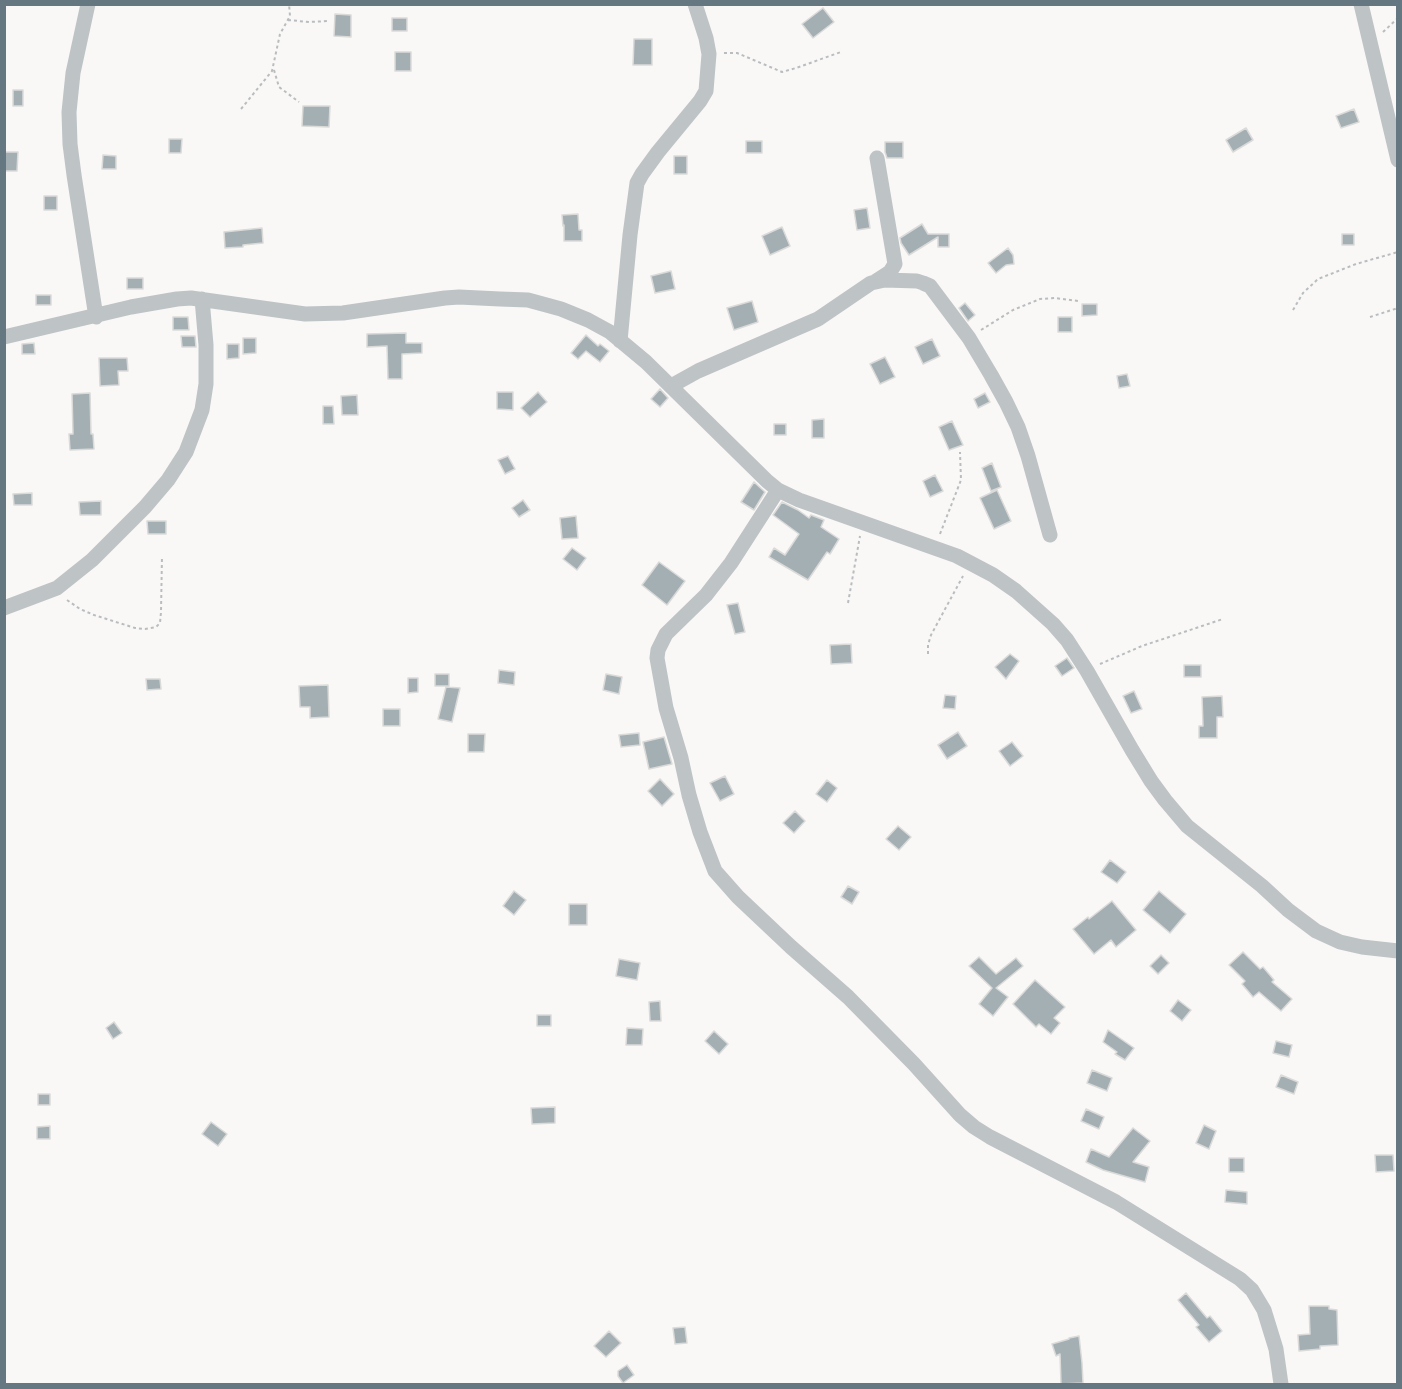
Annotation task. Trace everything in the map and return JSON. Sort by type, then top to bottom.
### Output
[{"type":"street","points":[[88,4],[72,73],[69,112],[74,175],[96,317]]},
{"type":"street","points":[[620,341],[637,183],[657,152],[706,92],[710,54],[695,4]]},
{"type":"street","points":[[1361,4],[1398,160]]},
{"type":"street","points":[[671,386],[699,371],[818,319],[891,272],[895,264],[877,158]]},
{"type":"street","points":[[876,281],[917,281],[930,286],[969,338],[992,375],[1018,427],[1050,535]]},
{"type":"street","points":[[4,337],[177,299],[202,299],[305,314],[343,313],[459,297],[528,300],[561,309],[588,320],[610,332],[671,386],[766,481],[778,490],[798,500],[957,556],[993,575],[1016,591],[1053,624],[1067,640],[1151,781],[1188,826],[1316,931],[1340,942],[1398,951]]},
{"type":"street","points":[[4,608],[57,588],[92,560],[145,507],[168,480],[186,452],[202,410],[206,384],[206,345],[202,299]]},
{"type":"street","points":[[778,490],[731,563],[706,595],[666,634],[658,650],[657,658],[666,708],[700,832],[715,871],[760,918],[848,997],[974,1127],[1116,1202],[1240,1279],[1252,1290],[1264,1310],[1276,1349],[1281,1384]]},
{"type":"path","points":[[241,109],[271,74],[279,34],[290,13],[289,4]]},
{"type":"path","points":[[1370,45],[1398,18]]},
{"type":"path","points":[[288,20],[329,21]]},
{"type":"path","points":[[710,54],[736,53],[782,72],[841,52]]},
{"type":"path","points":[[273,67],[279,87],[299,102]]},
{"type":"path","points":[[1293,310],[1303,293],[1318,279],[1356,264],[1398,252]]},
{"type":"path","points":[[969,338],[1013,310],[1029,303],[1048,298],[1078,301]]},
{"type":"path","points":[[1370,318],[1398,308]]},
{"type":"path","points":[[934,548],[959,486],[960,452]]},
{"type":"path","points":[[848,603],[862,522]]},
{"type":"path","points":[[57,588],[67,600],[87,612],[135,628],[152,629],[160,623],[162,556]]},
{"type":"path","points":[[928,654],[931,635],[970,563]]},
{"type":"path","points":[[1087,671],[1142,645],[1223,619]]},
{"type":"building","points":[[823,8],[834,22],[813,38],[802,24]]},
{"type":"building","points":[[335,14],[351,15],[351,37],[334,36]]},
{"type":"building","points":[[392,18],[407,18],[407,31],[392,31]]},
{"type":"building","points":[[634,39],[652,39],[652,65],[633,65]]},
{"type":"building","points":[[395,52],[411,52],[411,71],[395,71]]},
{"type":"building","points":[[13,90],[23,90],[23,106],[13,106]]},
{"type":"building","points":[[303,106],[330,106],[329,127],[302,126]]},
{"type":"building","points":[[1354,109],[1359,122],[1341,128],[1336,116]]},
{"type":"building","points":[[1246,128],[1253,140],[1233,152],[1226,140]]},
{"type":"building","points":[[169,139],[182,139],[181,153],[169,153]]},
{"type":"building","points":[[746,141],[762,141],[762,153],[746,153]]},
{"type":"building","points":[[885,142],[903,142],[903,158],[887,158]]},
{"type":"building","points":[[4,152],[18,152],[17,171],[4,171]]},
{"type":"building","points":[[103,155],[116,156],[116,169],[102,169]]},
{"type":"building","points":[[674,156],[687,156],[687,174],[674,174]]},
{"type":"building","points":[[44,196],[57,196],[57,210],[44,210]]},
{"type":"building","points":[[867,208],[870,228],[857,230],[854,210]]},
{"type":"building","points":[[578,214],[582,241],[564,241],[562,215]]},
{"type":"building","points":[[922,224],[928,234],[949,234],[949,247],[938,247],[938,237],[909,255],[900,238]]},
{"type":"building","points":[[782,227],[790,246],[770,255],[762,236]]},
{"type":"building","points":[[262,228],[263,243],[225,248],[224,232]]},
{"type":"building","points":[[1342,234],[1354,234],[1354,245],[1342,245]]},
{"type":"building","points":[[1008,248],[1013,255],[1014,264],[1006,265],[996,273],[988,263]]},
{"type":"building","points":[[671,271],[675,289],[655,293],[651,276]]},
{"type":"building","points":[[127,278],[143,278],[143,289],[127,289]]},
{"type":"building","points":[[36,295],[51,295],[51,305],[36,305]]},
{"type":"building","points":[[752,301],[758,322],[734,330],[727,308]]},
{"type":"building","points":[[965,303],[975,315],[968,321],[959,308]]},
{"type":"building","points":[[1082,304],[1097,304],[1097,315],[1082,316]]},
{"type":"building","points":[[173,317],[188,317],[189,330],[173,330]]},
{"type":"building","points":[[1058,317],[1072,317],[1072,332],[1058,332]]},
{"type":"building","points":[[406,333],[406,343],[422,343],[422,353],[402,354],[402,379],[388,379],[387,346],[367,347],[367,334]]},
{"type":"building","points":[[586,335],[598,346],[600,344],[609,351],[600,362],[586,351],[578,359],[571,353]]},
{"type":"building","points":[[181,336],[195,336],[196,347],[182,347]]},
{"type":"building","points":[[243,338],[256,338],[256,353],[243,354]]},
{"type":"building","points":[[932,339],[940,356],[923,364],[915,347]]},
{"type":"building","points":[[34,343],[35,354],[22,354],[22,344]]},
{"type":"building","points":[[227,344],[239,344],[239,358],[227,359]]},
{"type":"building","points":[[885,357],[895,377],[880,384],[870,364]]},
{"type":"building","points":[[99,358],[127,358],[128,371],[118,371],[119,385],[100,386]]},
{"type":"building","points":[[1127,374],[1130,386],[1119,388],[1117,376]]},
{"type":"building","points":[[660,389],[668,398],[660,407],[651,399]]},
{"type":"building","points":[[497,392],[513,392],[513,410],[497,409]]},
{"type":"building","points":[[538,392],[547,402],[530,417],[521,408]]},
{"type":"building","points":[[90,393],[91,434],[93,434],[94,449],[70,450],[69,434],[73,434],[72,394]]},
{"type":"building","points":[[985,393],[990,402],[978,408],[974,399]]},
{"type":"building","points":[[357,395],[358,415],[342,415],[341,396]]},
{"type":"building","points":[[323,406],[333,406],[334,424],[323,424]]},
{"type":"building","points":[[824,419],[824,438],[812,438],[812,420]]},
{"type":"building","points":[[952,421],[963,445],[949,450],[939,427]]},
{"type":"building","points":[[774,424],[786,424],[786,435],[774,435]]},
{"type":"building","points":[[508,456],[515,469],[505,474],[498,460]]},
{"type":"building","points":[[992,463],[1001,487],[991,491],[982,468]]},
{"type":"building","points":[[935,475],[943,491],[930,497],[923,481]]},
{"type":"building","points":[[754,482],[765,492],[754,510],[741,502]]},
{"type":"building","points":[[997,490],[1011,521],[994,529],[980,498]]},
{"type":"building","points":[[32,493],[32,505],[14,505],[13,494]]},
{"type":"building","points":[[523,500],[530,510],[519,517],[512,508]]},
{"type":"building","points":[[101,501],[101,515],[80,515],[79,502]]},
{"type":"building","points":[[782,502],[809,518],[811,515],[824,520],[821,527],[839,539],[830,554],[827,552],[808,580],[769,557],[774,548],[785,555],[799,534],[773,515]]},
{"type":"building","points":[[576,516],[578,538],[562,539],[560,518]]},
{"type":"building","points":[[147,521],[166,521],[166,534],[148,534]]},
{"type":"building","points":[[572,548],[586,558],[577,570],[563,559]]},
{"type":"building","points":[[659,562],[685,581],[667,605],[642,585]]},
{"type":"building","points":[[738,603],[745,632],[735,634],[727,605]]},
{"type":"building","points":[[851,644],[852,663],[831,664],[830,645]]},
{"type":"building","points":[[1010,654],[1019,661],[1006,679],[995,667]]},
{"type":"building","points":[[1067,658],[1074,668],[1062,676],[1055,666]]},
{"type":"building","points":[[1184,665],[1201,665],[1201,677],[1184,677]]},
{"type":"building","points":[[499,670],[515,672],[514,685],[498,683]]},
{"type":"building","points":[[435,674],[449,674],[449,686],[435,686]]},
{"type":"building","points":[[606,674],[622,677],[619,694],[603,690]]},
{"type":"building","points":[[408,678],[418,678],[418,692],[408,693]]},
{"type":"building","points":[[146,679],[160,679],[161,689],[147,690]]},
{"type":"building","points":[[328,685],[329,717],[310,718],[310,707],[300,707],[299,686]]},
{"type":"building","points":[[446,687],[460,688],[452,722],[438,719]]},
{"type":"building","points":[[1134,691],[1142,709],[1131,713],[1123,696]]},
{"type":"building","points":[[945,695],[956,696],[955,709],[943,708]]},
{"type":"building","points":[[1222,696],[1223,717],[1217,717],[1217,738],[1199,738],[1199,726],[1203,726],[1202,697]]},
{"type":"building","points":[[383,709],[400,709],[400,726],[383,726]]},
{"type":"building","points":[[958,732],[967,746],[947,759],[938,745]]},
{"type":"building","points":[[639,733],[640,745],[621,747],[619,735]]},
{"type":"building","points":[[468,734],[485,734],[484,752],[468,752]]},
{"type":"building","points":[[664,737],[672,764],[649,769],[643,742]]},
{"type":"building","points":[[1012,742],[1023,756],[1010,766],[999,751]]},
{"type":"building","points":[[725,776],[734,794],[720,801],[710,783]]},
{"type":"building","points":[[660,779],[674,794],[662,806],[648,791]]},
{"type":"building","points":[[827,780],[837,788],[827,802],[816,794]]},
{"type":"building","points":[[795,811],[805,821],[794,833],[783,823]]},
{"type":"building","points":[[898,826],[911,837],[899,850],[886,839]]},
{"type":"building","points":[[1110,860],[1126,872],[1117,883],[1101,872]]},
{"type":"building","points":[[848,886],[859,892],[852,904],[841,897]]},
{"type":"building","points":[[514,891],[526,900],[514,915],[503,906]]},
{"type":"building","points":[[1159,891],[1186,914],[1170,933],[1143,910]]},
{"type":"building","points":[[1112,901],[1136,930],[1116,947],[1111,940],[1094,954],[1073,929]]},
{"type":"building","points":[[569,904],[587,904],[587,925],[569,925]]},
{"type":"building","points":[[1243,952],[1260,969],[1263,967],[1274,980],[1272,982],[1292,999],[1281,1011],[1259,992],[1253,997],[1242,984],[1245,981],[1229,965]]},
{"type":"building","points":[[1161,955],[1169,963],[1158,974],[1150,966]]},
{"type":"building","points":[[979,957],[996,974],[1016,958],[1023,966],[996,988],[1008,997],[993,1016],[979,1004],[992,988],[969,966]]},
{"type":"building","points":[[619,959],[640,963],[637,980],[616,976]]},
{"type":"building","points":[[1035,980],[1065,1007],[1054,1018],[1060,1023],[1051,1034],[1039,1024],[1036,1027],[1013,1004]]},
{"type":"building","points":[[1178,1000],[1191,1010],[1182,1021],[1170,1011]]},
{"type":"building","points":[[660,1001],[661,1021],[650,1021],[649,1002]]},
{"type":"building","points":[[537,1015],[551,1015],[551,1026],[537,1026]]},
{"type":"building","points":[[114,1022],[122,1033],[113,1039],[106,1028]]},
{"type":"building","points":[[627,1028],[643,1029],[642,1045],[626,1045]]},
{"type":"building","points":[[1108,1030],[1134,1048],[1125,1060],[1103,1042]]},
{"type":"building","points":[[714,1031],[728,1044],[719,1054],[705,1041]]},
{"type":"building","points":[[1276,1041],[1292,1045],[1289,1057],[1273,1053]]},
{"type":"building","points":[[1092,1070],[1112,1078],[1107,1091],[1087,1083]]},
{"type":"building","points":[[1281,1075],[1298,1082],[1294,1094],[1276,1087]]},
{"type":"building","points":[[38,1094],[50,1094],[50,1105],[38,1105]]},
{"type":"building","points":[[555,1107],[555,1123],[532,1124],[531,1108]]},
{"type":"building","points":[[1086,1109],[1104,1117],[1099,1129],[1081,1121]]},
{"type":"building","points":[[211,1122],[227,1134],[218,1146],[202,1134]]},
{"type":"building","points":[[1204,1125],[1216,1131],[1209,1149],[1196,1143]]},
{"type":"building","points":[[50,1126],[50,1139],[37,1139],[37,1127]]},
{"type":"building","points":[[1133,1128],[1150,1141],[1133,1162],[1149,1167],[1145,1182],[1103,1170],[1086,1162],[1091,1149],[1109,1157]]},
{"type":"building","points":[[1375,1155],[1393,1155],[1394,1171],[1376,1172]]},
{"type":"building","points":[[1229,1158],[1244,1158],[1244,1172],[1229,1172]]},
{"type":"building","points":[[1226,1190],[1247,1192],[1247,1204],[1225,1202]]},
{"type":"building","points":[[1186,1293],[1207,1318],[1210,1316],[1222,1331],[1209,1342],[1196,1327],[1199,1325],[1178,1300]]},
{"type":"building","points":[[1309,1306],[1329,1306],[1329,1309],[1337,1310],[1338,1345],[1299,1351],[1298,1335],[1310,1334]]},
{"type":"building","points":[[685,1327],[687,1343],[675,1344],[673,1328]]},
{"type":"building","points":[[609,1331],[621,1343],[606,1357],[594,1346]]},
{"type":"building","points":[[1079,1336],[1083,1383],[1061,1384],[1060,1354],[1056,1356],[1052,1344]]},
{"type":"building","points":[[627,1365],[634,1375],[623,1383],[618,1376],[618,1371]]}]
